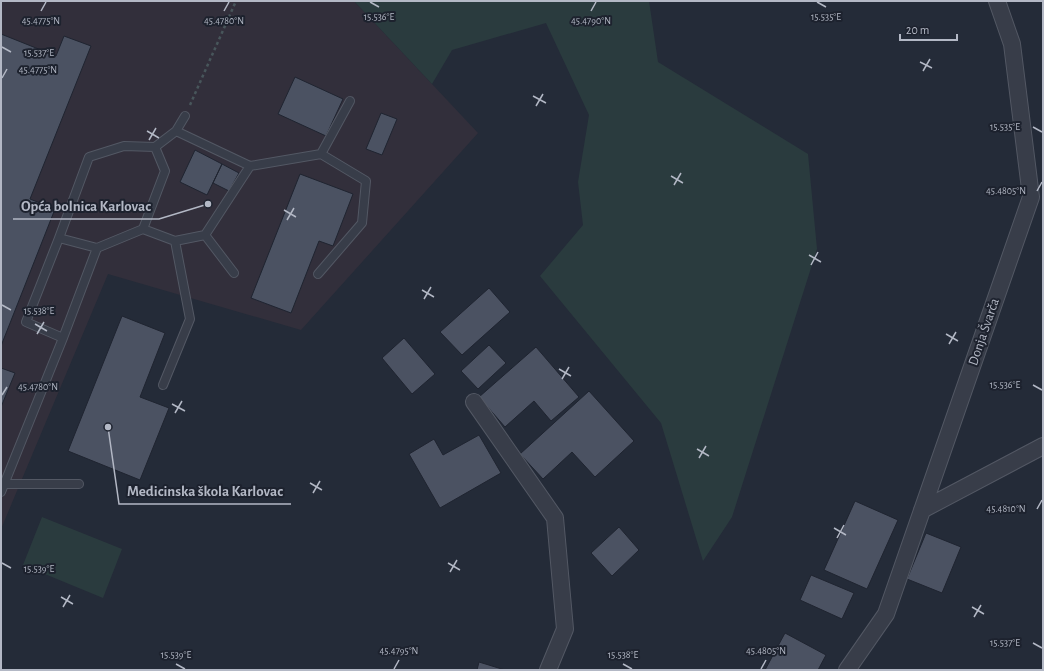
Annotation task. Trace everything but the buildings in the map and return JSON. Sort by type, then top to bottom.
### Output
[{"type":"street","name":"Donja Švarča","points":[[847,670],[886,614],[1031,196],[1012,44],[997,1]]},
{"type":"street","points":[[474,402],[555,518],[565,629],[548,670]]},
{"type":"street","points":[[922,510],[1043,446]]},
{"type":"lane","points":[[321,154],[350,101]]},
{"type":"lane","points":[[63,338],[26,322],[89,157],[124,146],[155,147],[176,131],[184,116]]},
{"type":"lane","points":[[176,131],[250,166],[321,154],[366,181],[362,223],[318,274]]},
{"type":"lane","points":[[143,229],[165,171],[155,147]]},
{"type":"lane","points":[[59,238],[98,248],[143,229],[174,241],[205,235],[250,166]]},
{"type":"lane","points":[[205,235],[234,273]]},
{"type":"lane","points":[[162,386],[190,319],[174,241]]},
{"type":"lane","points":[[79,484],[3,488],[98,248]]},
{"type":"path","points":[[184,116],[236,1]]},
{"type":"shaded area","points":[[1,1],[354,1],[478,133],[301,330],[108,274],[1,529]]},
{"type":"shaded area","points":[[354,1],[649,1],[658,62],[808,154],[817,249],[732,517],[703,561],[661,423],[540,276],[583,225],[578,182],[589,115],[546,23],[452,50],[432,84]]},
{"type":"shaded area","points":[[42,517],[122,549],[103,598],[23,565]]},
{"type":"place","name":"Opća bolnica Karlovac","points":[[208,204]]},
{"type":"place","name":"Medicinska škola Karlovac","points":[[108,427]]}]
